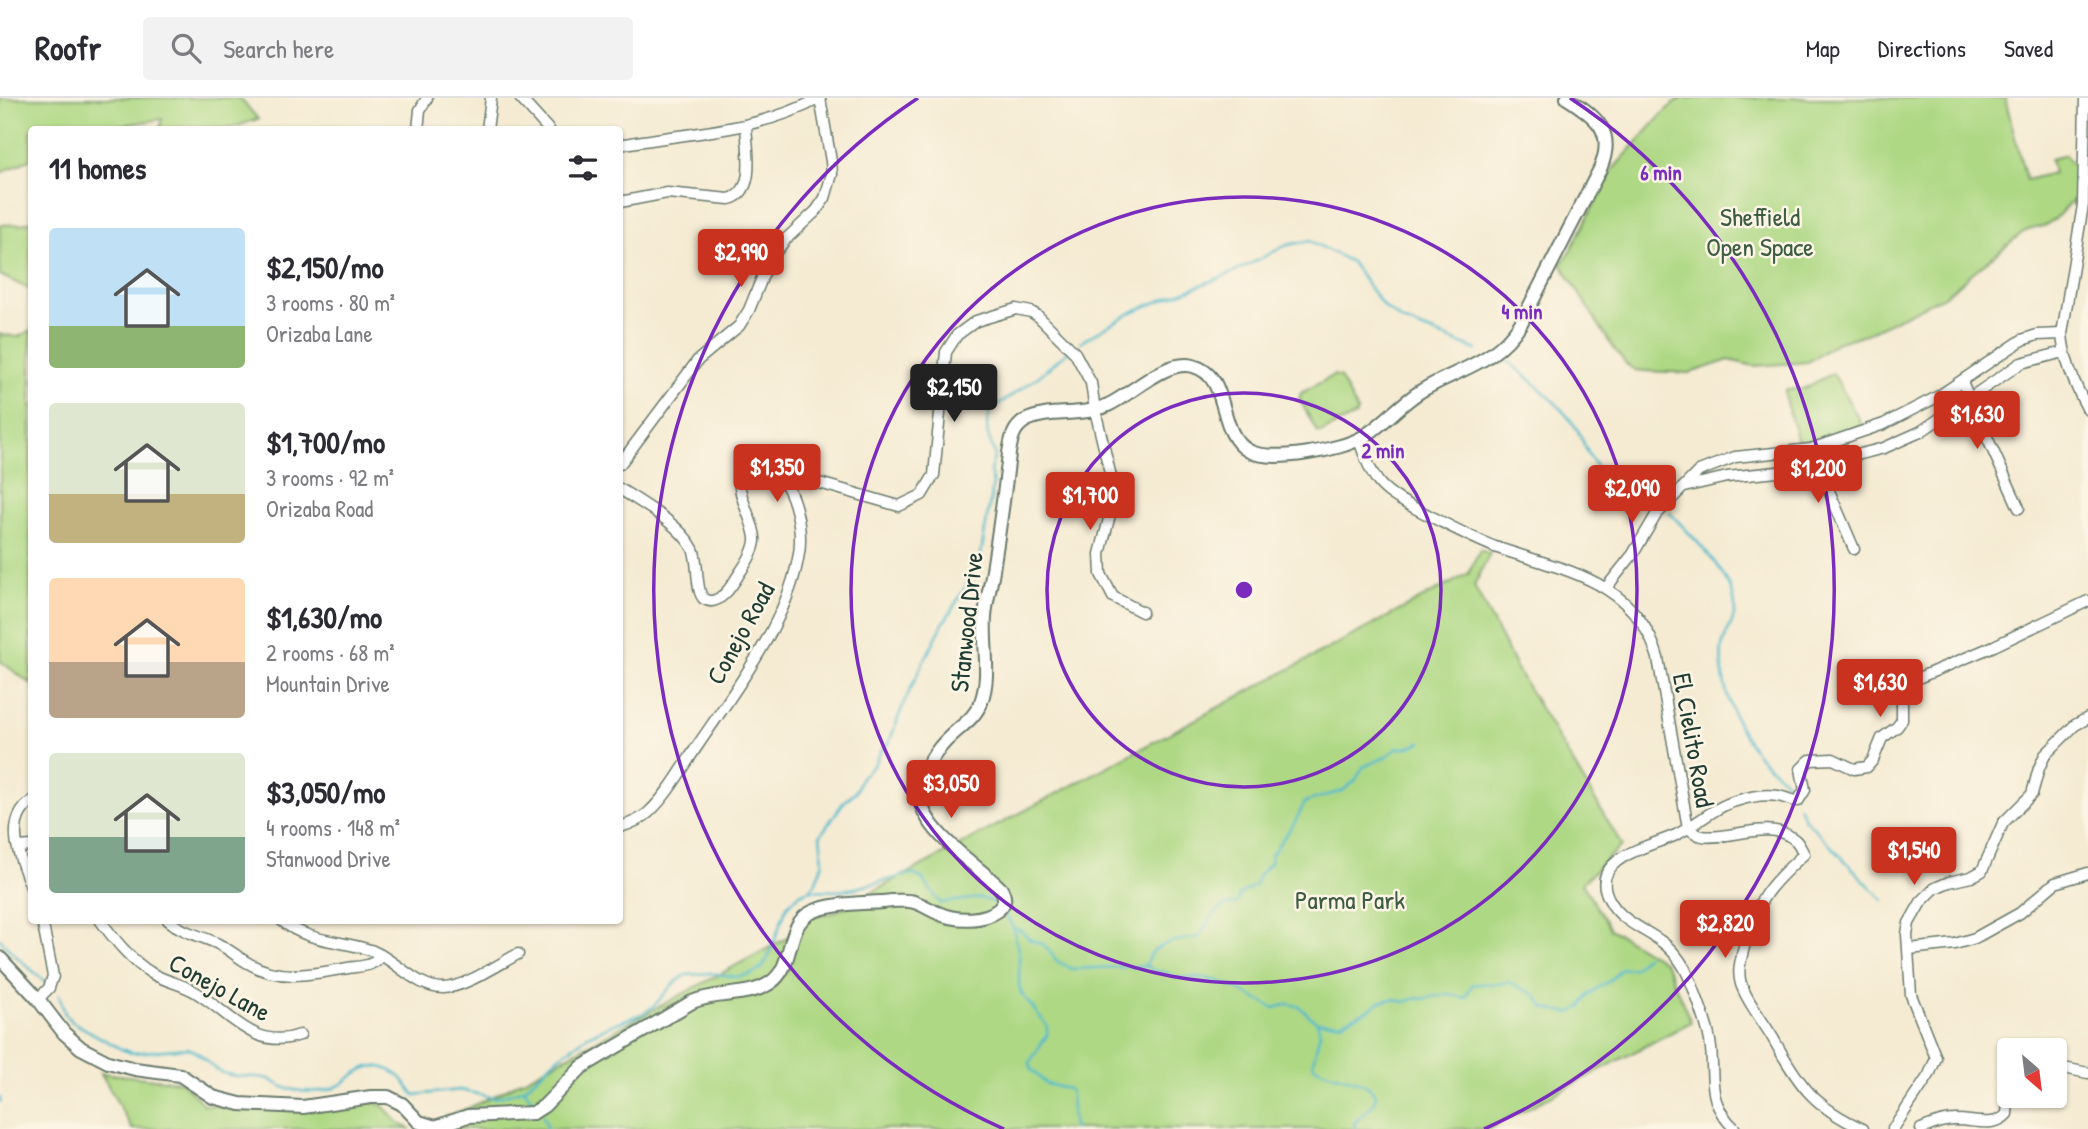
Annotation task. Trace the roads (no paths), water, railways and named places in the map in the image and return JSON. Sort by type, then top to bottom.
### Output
[{"type":"main road","name":"Stanwood Drive","points":[[0,958],[38,999],[64,1033],[91,1054],[121,1066],[180,1075],[220,1100],[246,1104],[298,1107],[386,1096],[397,1101],[419,1122],[435,1127],[468,1116],[533,1113],[544,1106],[582,1067],[680,1009],[700,999],[744,993],[766,986],[785,967],[800,922],[814,911],[905,901],[953,918],[980,917],[996,911],[1004,902],[1003,892],[936,828],[923,807],[920,786],[945,741],[975,714],[982,698],[986,610],[1014,434],[1022,423],[1038,416],[1094,410],[1115,402],[1165,371],[1186,365],[1199,368],[1212,378],[1232,433],[1241,445],[1252,453],[1263,456],[1280,455],[1330,448],[1359,440],[1423,389],[1493,355],[1521,324],[1606,153],[1606,140],[1599,123],[1567,98]]},
{"type":"street","points":[[418,126],[420,110],[428,98]]},
{"type":"street","points":[[488,126],[491,98]]},
{"type":"street","points":[[520,98],[545,126]]},
{"type":"street","points":[[623,145],[746,126],[792,111],[820,98],[832,174],[825,198],[816,211],[786,239],[765,268],[749,310],[739,326],[701,356],[623,460]]},
{"type":"street","points":[[2085,98],[2086,175],[2062,334],[2064,352],[2074,383],[2088,410]]},
{"type":"street","points":[[623,201],[667,193],[729,199],[738,196],[745,189],[747,180],[746,126]]},
{"type":"street","points":[[780,477],[823,484],[899,506],[916,499],[922,495],[934,475],[946,352],[957,335],[976,321],[1016,309],[1031,312],[1075,353],[1088,376],[1094,410],[1109,462],[1112,499],[1100,554],[1101,574],[1113,597],[1142,612]]},
{"type":"street","points":[[1606,588],[1633,554],[1656,515],[1699,471],[1727,458],[1811,449],[1895,420],[1962,382],[2022,340],[2037,335],[2062,334]]},
{"type":"street","points":[[1683,487],[1727,477],[1817,466],[1875,451],[1925,429],[2025,362],[2064,352]]},
{"type":"street","points":[[1962,382],[2019,508]]},
{"type":"street","name":"El Cielito Road","points":[[1359,440],[1373,475],[1385,489],[1401,500],[1488,544],[1573,571],[1606,588],[1641,621],[1655,647],[1688,828],[1703,836],[1782,832],[1796,840],[1804,854],[1768,888],[1756,907],[1741,958],[1741,982],[1787,1064],[1805,1090],[1834,1113],[1863,1129]]},
{"type":"street","points":[[1811,449],[1854,549]]},
{"type":"street","name":"Conejo Road","points":[[623,491],[652,510],[687,540],[696,557],[699,592],[702,597],[711,601],[720,598],[734,582],[754,548],[755,531],[740,494],[740,478],[750,467],[762,465],[774,470],[780,477],[793,502],[800,542],[797,566],[787,597],[752,662],[658,802],[640,818],[623,826]]},
{"type":"street","points":[[1735,1129],[1722,1115],[1714,1096],[1708,1031],[1688,976],[1664,943],[1635,926],[1618,912],[1606,889],[1607,874],[1620,859],[1635,850],[1675,835],[1735,801],[1773,795],[1798,801],[1805,790],[1801,769],[1810,760],[1833,759],[1854,769],[1867,766],[1873,760],[1882,738],[1902,720],[1902,695],[1911,681],[1994,646],[2088,601]]},
{"type":"street","points":[[1893,1129],[1935,1063],[1935,1054],[1911,995],[1909,923],[1921,902],[1942,885],[1982,871],[2003,823],[2032,794],[2045,755],[2075,725],[2088,718]]},
{"type":"street","points":[[28,804],[16,822],[20,861],[28,880]]},
{"type":"street","points":[[18,847],[28,846]]},
{"type":"street","points":[[1909,948],[1955,944],[1975,938],[2020,914],[2055,883],[2088,873]]},
{"type":"street","points":[[38,999],[49,988],[53,976],[43,924]]},
{"type":"street","name":"Conejo Lane","points":[[104,924],[145,969],[193,990],[255,1034],[274,1040],[300,1035]]},
{"type":"street","points":[[173,924],[272,973],[299,975],[334,971],[371,964],[381,955]]},
{"type":"street","points":[[288,924],[308,936],[381,955],[425,984],[440,988],[456,985],[518,954]]},
{"type":"street","points":[[2067,1069],[2088,1073]]},
{"type":"street","points":[[1921,1129],[1950,1119],[1986,1125],[1997,1124],[2007,1114],[2008,1108]]},
{"type":"waterway","points":[[1080,342],[1134,311],[1232,273],[1287,245],[1310,241],[1351,262],[1383,306],[1403,321],[1477,350]]},
{"type":"waterway","points":[[810,889],[815,884],[823,862],[820,836],[843,803],[856,791],[861,777],[874,765],[881,751],[889,743],[920,669],[943,624],[979,565],[993,484],[990,471],[995,454],[987,425],[990,411],[1038,377],[1067,352]]},
{"type":"waterway","points":[[1505,359],[1568,416],[1597,468],[1620,486],[1653,502]]},
{"type":"waterway","points":[[1670,513],[1711,558],[1728,584],[1735,609],[1721,656],[1730,705],[1751,745],[1763,761],[1781,776],[1793,794]]},
{"type":"waterway","points":[[1145,965],[1154,950],[1173,942],[1199,937],[1213,915],[1224,906],[1237,903],[1240,894],[1254,886],[1305,802],[1342,791],[1355,781],[1363,767],[1386,757],[1397,748],[1406,748],[1421,742]]},
{"type":"waterway","points":[[1799,806],[1805,819],[1883,900]]},
{"type":"waterway","points":[[59,995],[65,1014],[71,1021],[132,1053],[187,1048],[227,1074],[263,1078],[297,1090],[332,1089],[357,1072],[374,1066],[398,1075],[415,1095],[460,1090],[495,1098],[524,1089],[558,1057],[588,1036],[642,1014],[686,975],[710,973],[737,977],[762,968],[787,906],[809,890],[837,891],[911,874],[922,878],[940,903],[980,898],[994,902]]},
{"type":"waterway","points":[[1005,914],[1013,927],[1029,939],[1044,945],[1057,961],[1072,969],[1147,966],[1177,978],[1196,977],[1223,982],[1274,1008],[1289,1004],[1298,1006],[1317,1022],[1320,1032],[1314,1066],[1330,1074],[1364,1084],[1376,1096],[1372,1106],[1354,1123],[1356,1129]]},
{"type":"waterway","points":[[1013,927],[1019,955],[1021,993],[1047,1026],[1047,1035],[1030,1062],[1031,1069],[1046,1084],[1069,1089],[1074,1129]]},
{"type":"waterway","points":[[0,939],[46,983]]},
{"type":"waterway","points":[[1317,1022],[1341,1023],[1369,1010],[1379,1002],[1393,999],[1405,1002],[1449,994],[1465,998],[1472,985],[1509,982],[1535,995],[1545,1008],[1570,1013],[1581,1007],[1589,994],[1612,979],[1621,969],[1634,968],[1647,955]]},
{"type":"waterway","points":[[524,1089],[535,1104]]},
{"type":"waterway","points":[[543,1116],[546,1129]]},
{"type":"park label","name":"Sheffield Open Space","points":[[1760,231]]},
{"type":"park label","name":"Parma Park","points":[[1350,899]]}]
